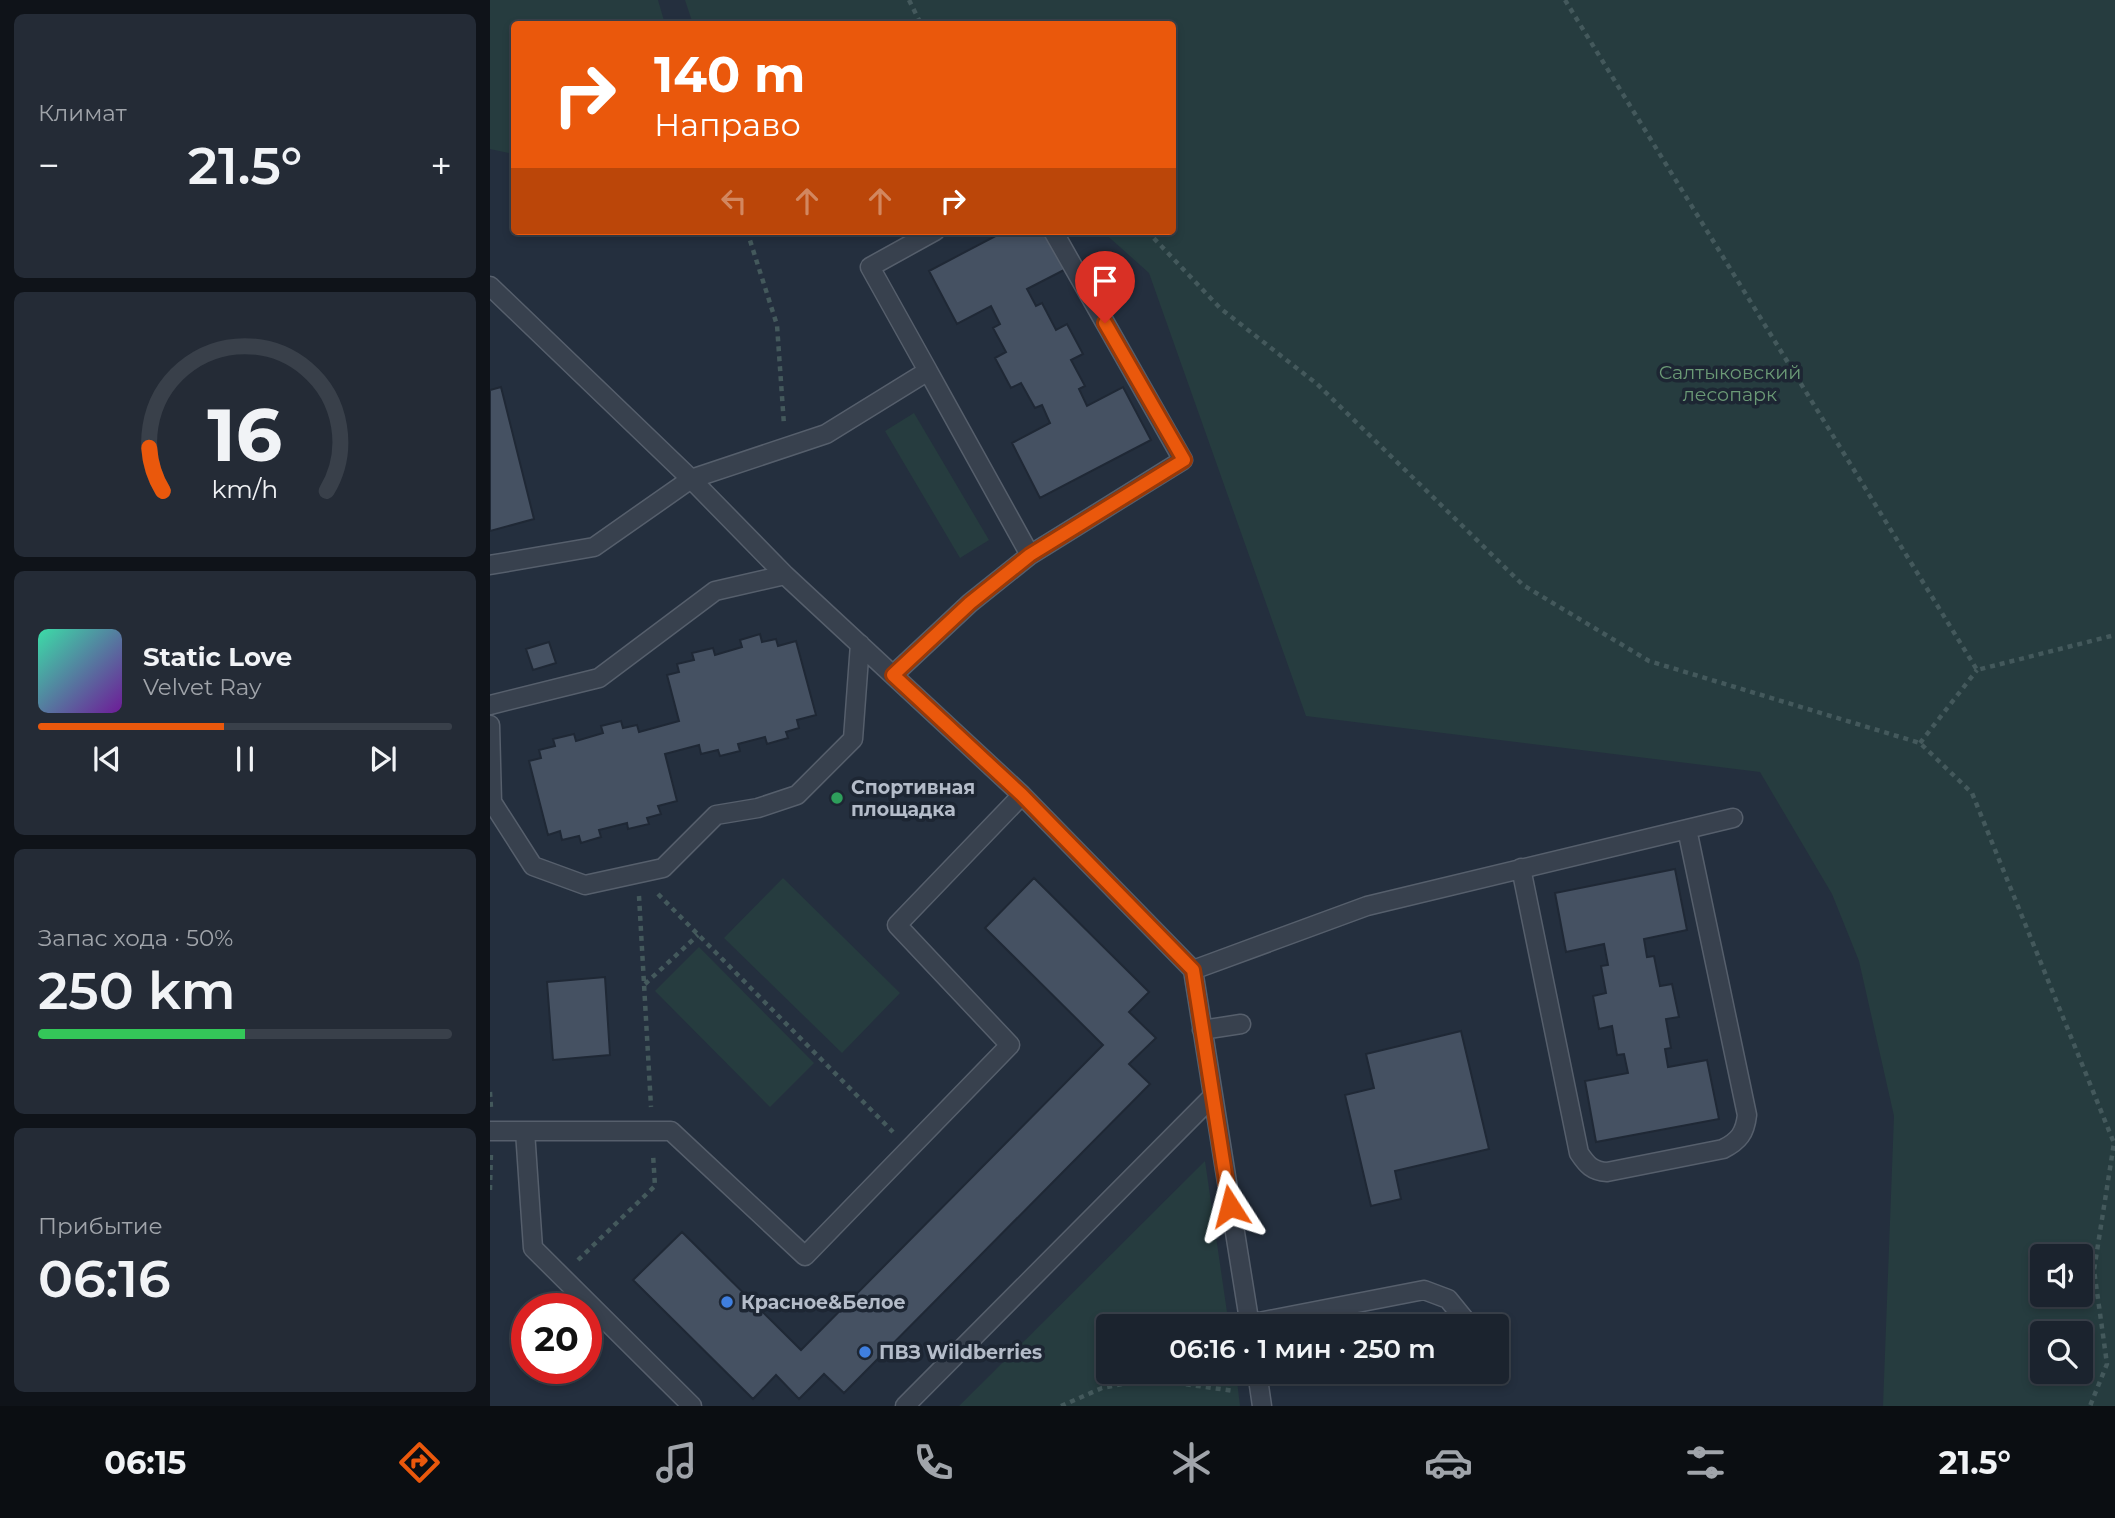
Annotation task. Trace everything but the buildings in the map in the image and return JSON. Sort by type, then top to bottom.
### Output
[{"type":"lane","points":[[928,235],[870,267],[1030,555]]},
{"type":"lane","points":[[893,675],[970,603],[1030,555],[1184,460],[1055,235]]},
{"type":"lane","points":[[490,286],[691,479],[785,575],[1022,795],[1193,970],[1247,1314]]},
{"type":"lane","points":[[490,565],[594,547],[691,479],[826,434],[928,371]]},
{"type":"lane","points":[[490,705],[599,678],[715,591],[785,575]]},
{"type":"lane","points":[[490,725],[492,802],[533,866],[585,885],[638,874],[663,868],[716,815],[758,808],[797,795],[853,739],[860,644]]},
{"type":"lane","points":[[490,1131],[671,1131],[805,1256],[1010,1045],[897,925],[1022,795]]},
{"type":"lane","points":[[1193,970],[1367,906],[1733,818]]},
{"type":"lane","points":[[1521,868],[1579,1153],[1586,1164],[1594,1171],[1607,1172],[1723,1149],[1736,1143],[1745,1129],[1747,1115],[1687,829]]},
{"type":"lane","points":[[1202,1030],[1241,1024]]},
{"type":"lane","points":[[905,1406],[1213,1096]]},
{"type":"lane","points":[[525,1131],[533,1248],[692,1406]]},
{"type":"lane","points":[[1292,1314],[1422,1281],[1448,1298],[1461,1314]]},
{"type":"path","points":[[909,0],[920,21]]},
{"type":"path","points":[[1565,0],[1976,670]]},
{"type":"path","points":[[748,235],[777,325],[785,432]]},
{"type":"path","points":[[1151,235],[1220,308],[1317,384],[1523,585],[1649,661],[1920,743],[1972,793],[2114,1143],[2094,1270],[2107,1364],[2090,1406]]},
{"type":"path","points":[[1920,743],[1976,670],[2115,635]]},
{"type":"path","points":[[638,874],[910,1149]]},
{"type":"path","points":[[561,1276],[654,1186],[638,874]]},
{"type":"path","points":[[644,985],[698,935]]},
{"type":"path","points":[[1062,1406],[1102,1388],[1146,1379],[1261,1400]]},
{"type":"green space","points":[[490,0],[658,0],[664,21],[511,21],[511,153],[490,149]]},
{"type":"green space","name":"Салтыковский лесопарк","points":[[685,0],[2115,0],[2115,1406],[1883,1406],[1894,1116],[1859,961],[1832,894],[1760,772],[1306,716],[1149,273],[1106,235],[1176,235],[1176,21],[692,21]]},
{"type":"green space","points":[[914,413],[989,540],[960,558],[885,431]]},
{"type":"green space","points":[[783,878],[900,993],[842,1053],[724,938]]},
{"type":"green space","points":[[699,947],[814,1063],[770,1107],[655,991]]},
{"type":"green space","points":[[1205,1161],[1227,1314],[1096,1314],[1096,1384],[1237,1384],[1240,1406],[959,1406]]},
{"type":"place","name":"Спортивная площадка","points":[[837,798]]},
{"type":"place","name":"Красное&Белое","points":[[727,1302]]},
{"type":"place","name":"ПВЗ Wildberries","points":[[865,1352]]},
{"type":"route","points":[[1105,323],[1184,460],[1030,555],[970,603],[893,675],[1022,795],[1193,970],[1230,1206]]}]
